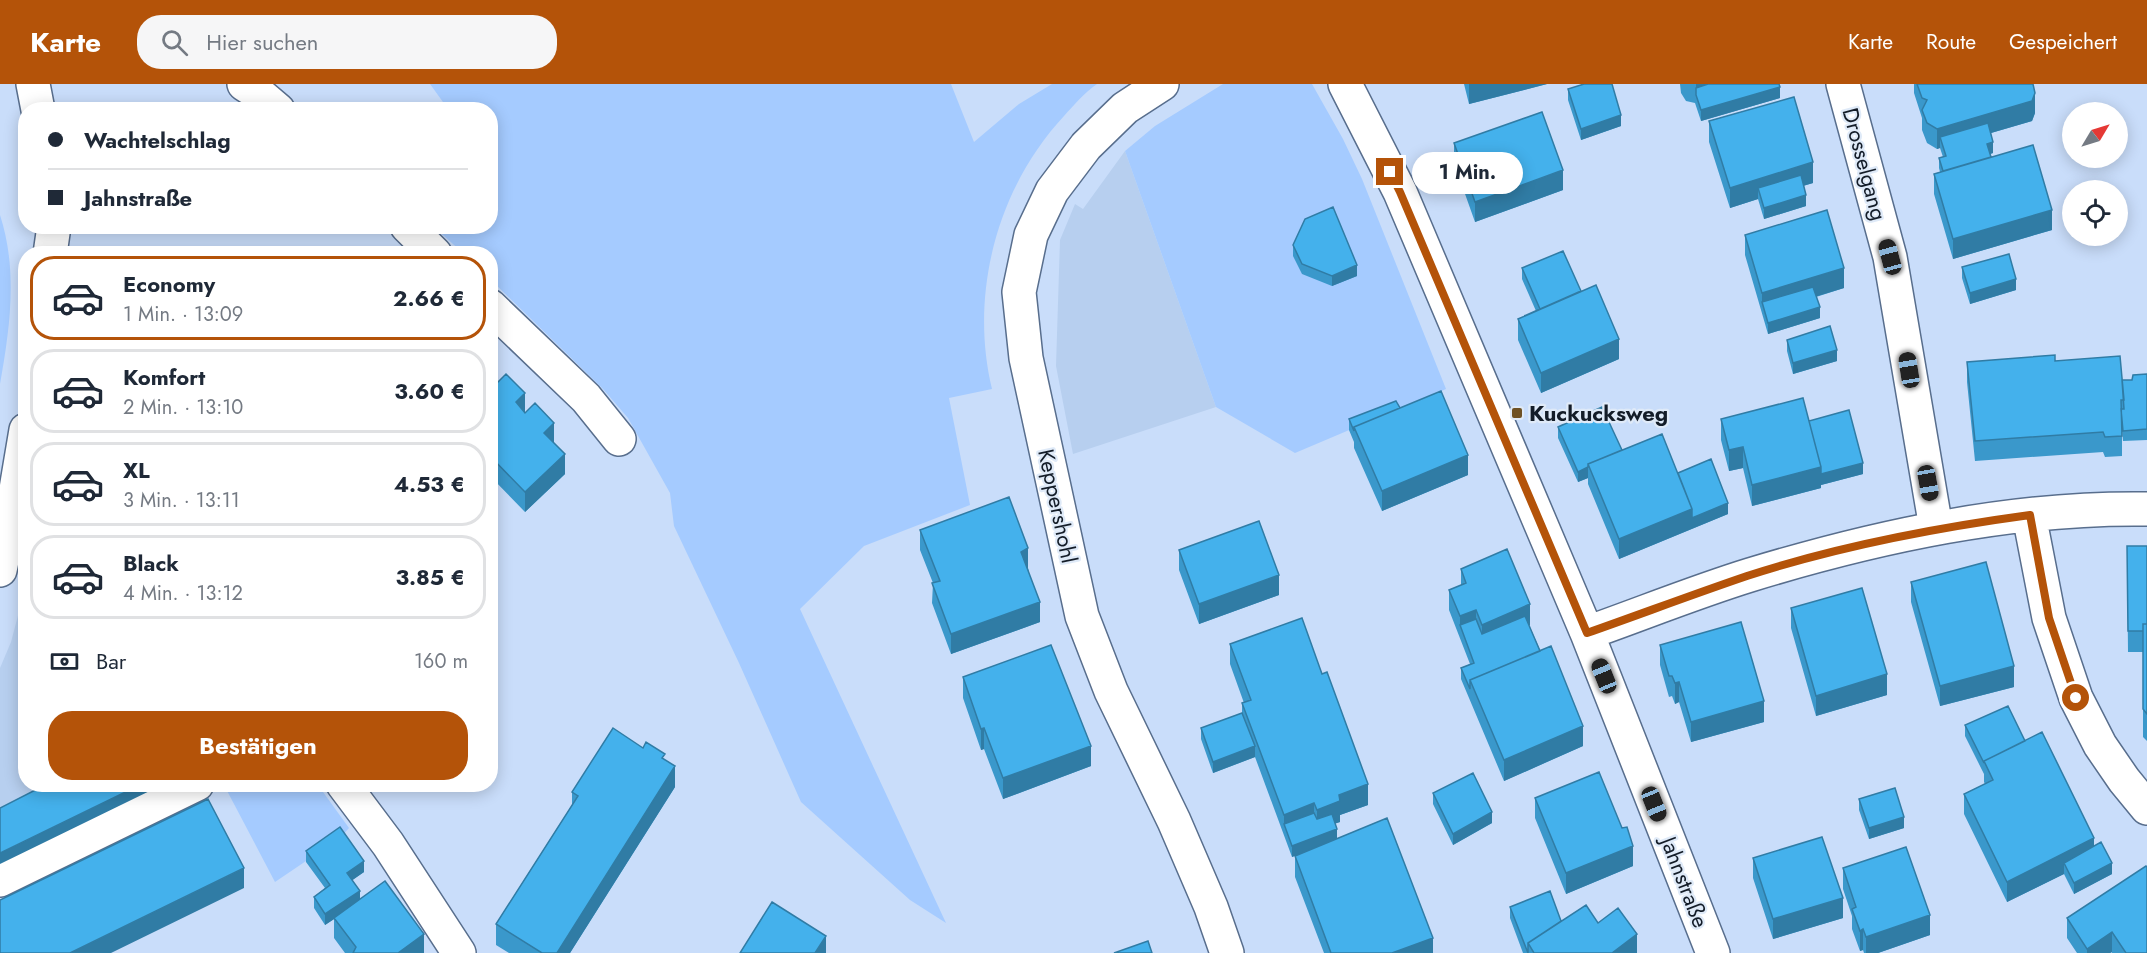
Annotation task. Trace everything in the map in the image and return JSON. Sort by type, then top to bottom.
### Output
[{"type":"street","points":[[33,84],[36,102]]},
{"type":"street","points":[[244,84],[269,102]]},
{"type":"street","name":"Keppershohl","points":[[1162,84],[1125,108],[1086,146],[1052,191],[1031,235],[1018,292],[1026,358],[1082,616],[1111,691],[1174,821],[1211,907],[1227,953]]},
{"type":"street","name":"Jahnstraße","points":[[1345,84],[1400,192],[1587,633],[1713,953]]},
{"type":"street","name":"Drosselgang","points":[[1843,84],[1890,257],[1936,528]]},
{"type":"street","points":[[415,234],[427,246]]},
{"type":"street","points":[[498,314],[586,398],[619,439]]},
{"type":"street","points":[[0,570],[18,477]]},
{"type":"street","points":[[1587,633],[1749,575],[1860,545],[1936,528],[2030,515],[2113,508],[2147,509]]},
{"type":"street","points":[[2030,515],[2049,618],[2076,698],[2100,745],[2147,808]]},
{"type":"street","points":[[0,880],[181,792]]},
{"type":"street","points":[[349,792],[388,844],[459,953]]},
{"type":"shaded area","points":[[430,84],[951,84],[974,142],[1019,104],[1052,84],[1097,84],[1064,116],[1041,145],[1021,176],[994,244],[987,280],[984,316],[986,353],[992,389],[949,398],[970,505],[864,546],[800,609],[946,923],[910,900],[801,802],[674,526],[670,493],[628,418],[603,389],[498,287],[498,246],[455,246],[442,234],[498,234],[498,102],[443,102]]},
{"type":"shaded area","points":[[1223,84],[1312,84],[1343,139],[1362,179],[1446,389],[1295,453],[1216,407],[1125,151],[1155,126]]},
{"type":"shaded area","points":[[1125,151],[1216,407],[1073,454],[1056,366],[1060,240],[1075,204],[1083,209]]},
{"type":"shaded area","points":[[0,215],[6,236],[11,278],[7,342],[0,384]]},
{"type":"shaded area","points":[[18,616],[18,792],[149,792],[0,864],[0,668],[11,642]]},
{"type":"shaded area","points":[[228,792],[323,792],[349,828],[340,838],[275,882]]},
{"type":"building","points":[[1584,84],[1612,84],[1621,115],[1581,129],[1568,89]]},
{"type":"building","points":[[1708,84],[1779,84],[1780,87],[1701,110],[1696,88]]},
{"type":"building","points":[[1917,84],[2033,84],[2035,93],[2032,101],[1937,129],[1927,123],[1922,110],[1927,100],[1922,98]]},
{"type":"building","points":[[1794,97],[1813,162],[1730,188],[1709,121]]},
{"type":"building","points":[[1542,112],[1563,170],[1475,202],[1454,143]]},
{"type":"building","points":[[1988,123],[1993,142],[1987,144],[1991,157],[1943,171],[1939,158],[1946,156],[1940,137]]},
{"type":"building","points":[[2033,145],[2052,210],[1953,239],[1934,174]]},
{"type":"building","points":[[1801,175],[1806,195],[1764,208],[1758,188]]},
{"type":"building","points":[[1333,207],[1357,265],[1332,276],[1302,264],[1293,245],[1305,219]]},
{"type":"building","points":[[1827,210],[1844,268],[1762,293],[1745,235]]},
{"type":"building","points":[[1563,251],[1581,291],[1540,309],[1522,268]]},
{"type":"building","points":[[2009,254],[2016,279],[1970,293],[1962,267]]},
{"type":"building","points":[[1596,285],[1619,339],[1541,373],[1518,319]]},
{"type":"building","points":[[1813,287],[1820,307],[1768,323],[1762,302]]},
{"type":"building","points":[[1830,326],[1837,350],[1793,363],[1787,340]]},
{"type":"building","points":[[2055,355],[2055,361],[2120,356],[2124,400],[2121,400],[2122,436],[2105,437],[2103,432],[1975,441],[1967,362]]},
{"type":"building","points":[[506,374],[525,393],[516,402],[525,413],[535,403],[554,423],[544,433],[565,454],[525,492],[498,464],[498,382]]},
{"type":"building","points":[[2147,374],[2147,429],[2123,431],[2122,380],[2132,380],[2133,375]]},
{"type":"building","points":[[1441,391],[1468,455],[1382,491],[1354,427]]},
{"type":"building","points":[[1803,398],[1821,467],[1752,485],[1743,447],[1729,450],[1721,419]]},
{"type":"building","points":[[1396,401],[1400,408],[1354,427],[1354,431],[1349,419]]},
{"type":"building","points":[[1602,407],[1622,450],[1588,464],[1588,467],[1578,472],[1558,427]]},
{"type":"building","points":[[1849,410],[1863,463],[1821,474],[1809,421]]},
{"type":"building","points":[[1662,434],[1692,509],[1619,539],[1588,464]]},
{"type":"building","points":[[1711,459],[1728,503],[1692,518],[1692,509],[1678,473]]},
{"type":"building","points":[[1009,497],[1028,548],[1021,552],[1040,602],[951,634],[932,583],[940,581],[920,530]]},
{"type":"building","points":[[1259,521],[1279,575],[1199,604],[1179,550]]},
{"type":"building","points":[[2127,546],[2147,546],[2147,624],[2143,624],[2143,631],[2128,631]]},
{"type":"building","points":[[1507,549],[1530,604],[1482,625],[1476,610],[1460,616],[1449,590],[1466,583],[1461,569]]},
{"type":"building","points":[[1986,562],[2014,666],[1940,686],[1911,582]]},
{"type":"building","points":[[1862,588],[1887,674],[1816,696],[1791,608]]},
{"type":"building","points":[[1525,616],[1540,651],[1470,680],[1470,689],[1461,668],[1474,663],[1460,625],[1476,619],[1482,634]]},
{"type":"building","points":[[1302,618],[1322,674],[1327,672],[1368,784],[1339,795],[1340,801],[1317,810],[1314,803],[1284,815],[1242,703],[1251,700],[1230,644]]},
{"type":"building","points":[[1741,622],[1764,701],[1691,722],[1679,682],[1675,683],[1672,676],[1669,676],[1660,645]]},
{"type":"building","points":[[2143,624],[2147,624],[2147,714],[2143,709]]},
{"type":"building","points":[[1051,645],[1091,746],[1003,778],[984,728],[981,729],[963,677]]},
{"type":"building","points":[[1551,646],[1583,726],[1504,760],[1470,680]]},
{"type":"building","points":[[2008,706],[2025,741],[1984,763],[1965,725]]},
{"type":"building","points":[[1242,713],[1255,746],[1213,762],[1201,728]]},
{"type":"building","points":[[613,728],[643,748],[646,742],[665,754],[662,758],[675,766],[557,953],[542,953],[496,924],[578,796],[572,792]]},
{"type":"building","points":[[2042,732],[2094,838],[2007,882],[1964,794],[1993,780],[1984,761]]},
{"type":"building","points":[[1599,772],[1622,828],[1627,827],[1633,846],[1566,873],[1535,798]]},
{"type":"building","points":[[1473,773],[1492,812],[1453,834],[1433,793]]},
{"type":"building","points":[[1895,788],[1904,817],[1869,828],[1859,799]]},
{"type":"building","points":[[31,792],[126,792],[0,853],[0,808]]},
{"type":"building","points":[[208,799],[244,868],[70,953],[0,953],[0,900]]},
{"type":"building","points":[[1314,813],[1317,819],[1332,814],[1337,829],[1292,846],[1284,824]]},
{"type":"building","points":[[1387,818],[1433,938],[1392,953],[1331,953],[1295,856]]},
{"type":"building","points":[[340,827],[364,861],[347,873],[360,891],[325,914],[314,897],[330,885],[306,851]]},
{"type":"building","points":[[1822,837],[1843,898],[1773,919],[1753,858]]},
{"type":"building","points":[[2101,842],[2112,863],[2074,883],[2064,863]]},
{"type":"building","points":[[1906,847],[1930,915],[1866,937],[1863,929],[1860,931],[1852,909],[1856,907],[1843,868]]},
{"type":"building","points":[[2146,866],[2147,953],[2126,953],[2112,932],[2087,949],[2067,918]]},
{"type":"building","points":[[385,881],[424,934],[398,953],[353,953],[356,947],[334,918]]},
{"type":"building","points":[[1550,891],[1561,921],[1528,943],[1528,953],[1510,907]]},
{"type":"building","points":[[772,902],[826,936],[815,953],[740,953]]},
{"type":"building","points":[[1586,905],[1598,923],[1618,908],[1637,934],[1612,953],[1534,953],[1528,943]]},
{"type":"building","points":[[1148,941],[1152,953],[1114,953]]},
{"type":"place","name":"Kuckucksweg","points":[[1517,413]]},
{"type":"route","points":[[1390,172],[1587,633],[1749,575],[1860,545],[1936,528],[2030,515],[2049,618],[2076,698]]}]
